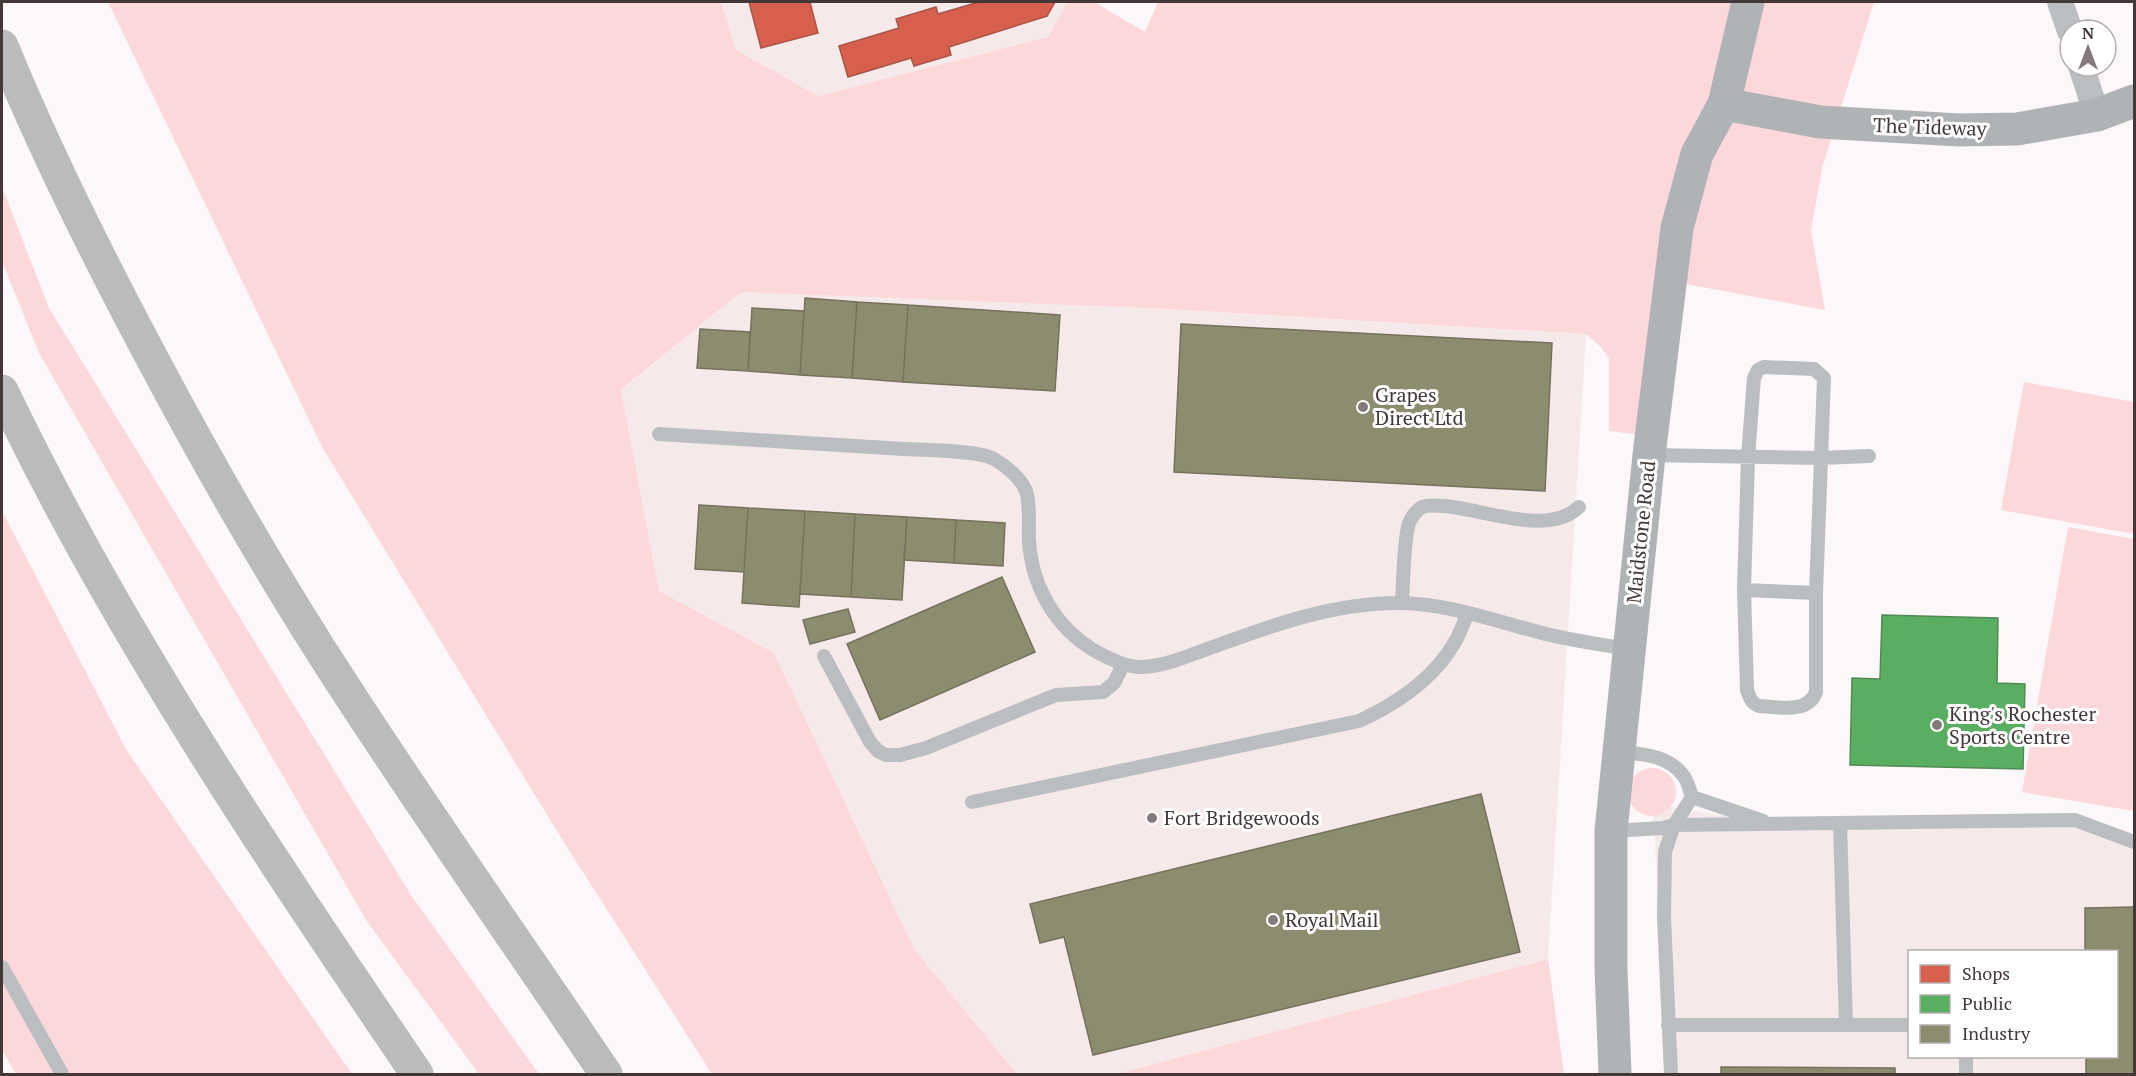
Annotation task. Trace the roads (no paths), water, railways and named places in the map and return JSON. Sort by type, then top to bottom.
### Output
[{"type":"highway","points":[[2,46],[59,177],[99,260],[201,448],[262,554],[346,689],[451,848],[606,1074]]},
{"type":"highway","points":[[2,391],[41,473],[109,596],[203,753],[417,1074]]},
{"type":"main road","name":"Maidstone Road","points":[[1615,1074],[1611,951],[1611,831],[1649,455],[1677,228],[1698,154],[1724,104],[1748,2]]},
{"type":"main road","name":"The Tideway","points":[[1724,104],[1820,122],[1927,129],[2017,129],[2097,115],[2134,101]]},
{"type":"street","points":[[2060,2],[2066,18]]},
{"type":"street","points":[[2085,78],[2097,115]]},
{"type":"lane","points":[[1764,367],[1815,369],[1824,378],[1816,593],[1816,692],[1814,700],[1802,707],[1759,706],[1754,704],[1747,690],[1744,590],[1748,457],[1754,378],[1758,370],[1764,367]]},
{"type":"lane","points":[[659,434],[916,450],[990,457],[1010,471],[1025,489],[1028,500],[1030,554],[1034,572],[1059,622],[1079,642],[1123,665],[1155,667],[1307,616],[1356,606],[1402,603],[1467,613],[1575,641],[1629,649]]},
{"type":"lane","points":[[1649,455],[1821,458],[1869,456]]},
{"type":"lane","points":[[1402,603],[1409,522],[1422,507],[1431,505],[1460,507],[1517,520],[1560,518],[1575,512],[1579,507]]},
{"type":"lane","points":[[1744,590],[1816,593]]},
{"type":"lane","points":[[972,802],[1359,721],[1386,709],[1434,672],[1452,649],[1467,613]]},
{"type":"lane","points":[[824,656],[870,742],[878,751],[891,755],[926,748],[1056,695],[1103,692],[1114,683],[1123,665]]},
{"type":"lane","points":[[1619,752],[1650,755],[1665,760],[1685,778],[1692,797]]},
{"type":"lane","points":[[1692,797],[1773,824]]},
{"type":"lane","points":[[1671,1074],[1664,917],[1665,852],[1674,825],[1692,797]]},
{"type":"lane","points":[[1611,831],[1663,828],[1674,825],[2075,820],[2134,842]]},
{"type":"lane","points":[[1840,823],[1846,1024]]},
{"type":"lane","points":[[2,967],[62,1074]]},
{"type":"lane","points":[[1668,1024],[1908,1024]]},
{"type":"lane","points":[[1966,1058],[1966,1074]]},
{"type":"place","name":"Grapes Direct Ltd","points":[[1363,407]]},
{"type":"place","name":"King's Rochester Sports Centre","points":[[1937,725]]},
{"type":"place","name":"Fort Bridgewoods","points":[[1152,818]]},
{"type":"place","name":"Royal Mail","points":[[1273,920]]}]
